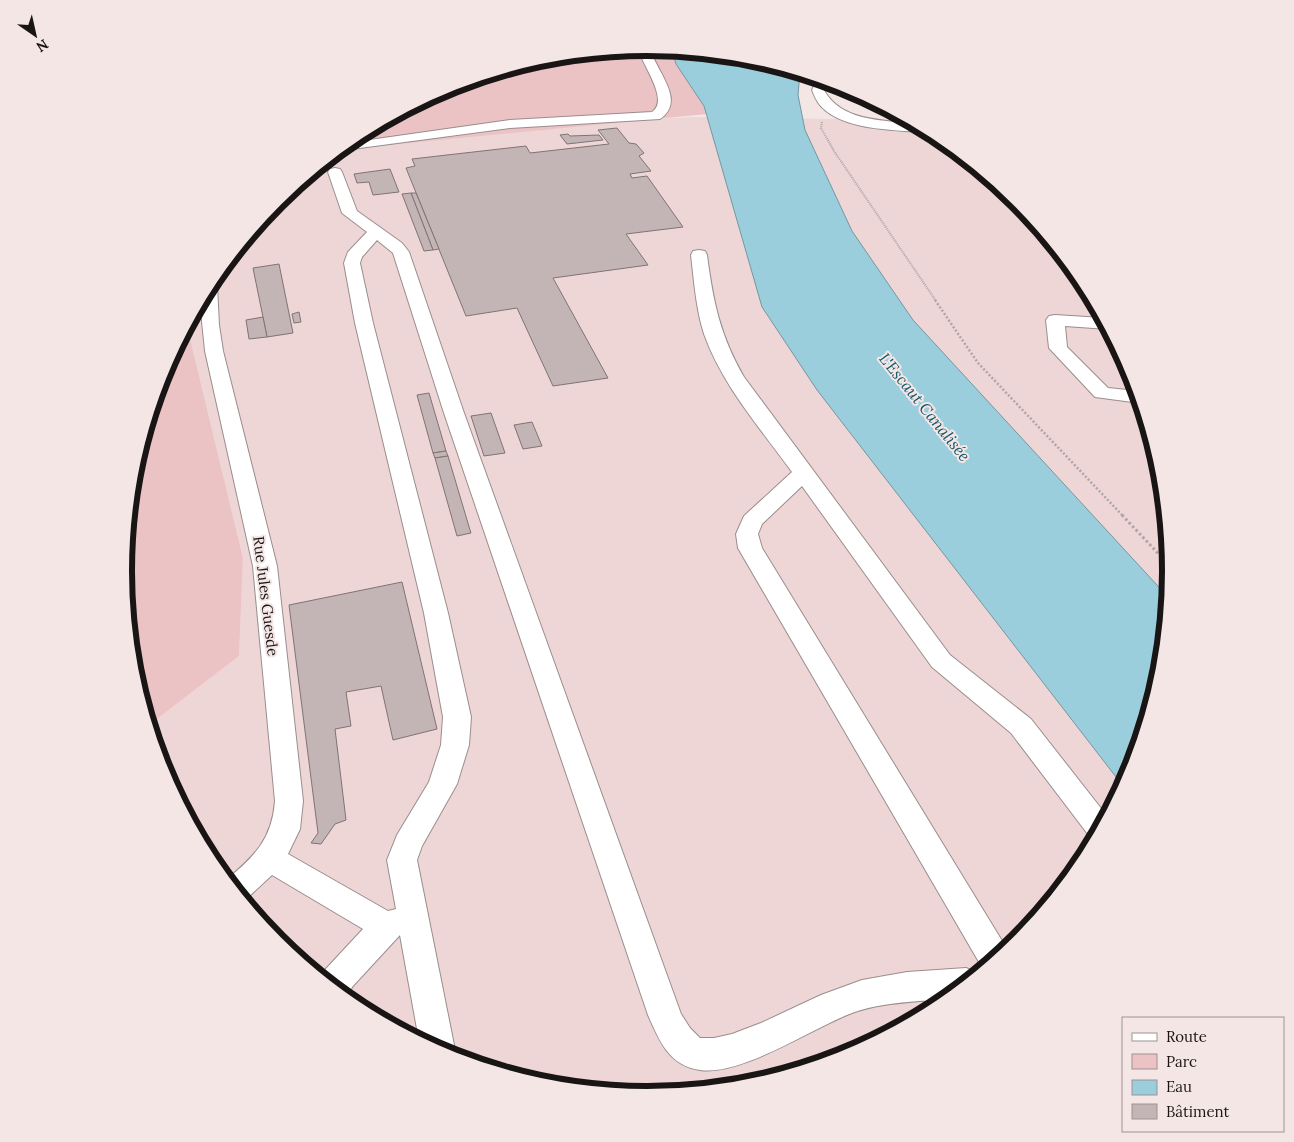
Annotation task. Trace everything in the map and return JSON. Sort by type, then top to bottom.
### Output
[{"type":"street","points":[[338,160],[510,124],[655,116],[661,113],[666,105],[666,98],[645,56]]},
{"type":"street","points":[[820,87],[818,90],[826,104],[838,112],[863,122],[906,126]]},
{"type":"street","points":[[338,160],[348,210],[355,218],[396,246],[401,252],[454,413],[665,1016],[673,1032],[684,1047],[697,1054],[714,1056],[749,1044],[823,1010],[857,997],[897,989],[953,984]]},
{"type":"street","points":[[376,232],[354,256],[352,263],[364,323],[436,613],[457,717],[455,746],[443,784],[408,844],[402,860],[399,921],[435,1040]]},
{"type":"street","points":[[699,255],[706,312],[713,337],[734,378],[941,661],[1010,714],[1096,823]]},
{"type":"street","name":"Rue Jules Guesde","points":[[209,301],[214,351],[260,540],[267,580],[289,811],[283,837],[270,859],[241,886]]},
{"type":"street","points":[[1098,323],[1055,320],[1058,348],[1102,393],[1131,396]]},
{"type":"street","points":[[803,474],[752,521],[747,534],[750,548],[991,953]]},
{"type":"street","points":[[270,859],[399,921]]},
{"type":"street","points":[[336,981],[399,921]]},
{"type":"path","points":[[838,112],[824,117],[821,128],[834,151],[978,363],[1162,557]]},
{"type":"shaded area","points":[[691,117],[895,120],[933,143],[986,184],[1011,207],[1055,258],[1075,285],[1109,343],[1123,374],[1134,406],[1152,471],[1161,537],[1162,571],[1161,605],[1152,671],[1144,704],[1123,768],[1109,799],[1075,857],[1034,910],[1011,935],[986,958],[933,999],[875,1033],[844,1047],[780,1068],[747,1076],[681,1085],[647,1086],[613,1085],[547,1076],[482,1058],[450,1047],[419,1033],[361,999],[334,979],[283,935],[260,910],[219,857],[185,799],[171,768],[155,720],[239,656],[243,558],[189,335],[219,285],[260,232],[308,184],[353,149],[653,119]]},
{"type":"green space","points":[[613,57],[675,57],[700,98],[707,114],[353,149],[390,125],[450,95],[514,74],[547,66]]},
{"type":"green space","points":[[189,335],[243,558],[239,656],[155,720],[142,671],[133,605],[133,537],[142,471],[150,438],[171,374]]},
{"type":"water","name":"L'Escaut Canalisée","points":[[674,57],[714,61],[747,66],[799,80],[798,95],[805,130],[852,231],[913,320],[1161,590],[1152,671],[1134,736],[1118,779],[817,390],[762,307],[704,106],[676,64]]},
{"type":"building","points":[[617,128],[629,143],[636,144],[644,153],[639,156],[651,171],[630,174],[632,178],[647,176],[683,227],[626,234],[648,265],[553,278],[608,378],[553,386],[517,308],[466,316],[406,168],[415,166],[412,159],[526,146],[530,153],[609,144],[598,130]]},
{"type":"building","points":[[568,134],[570,136],[599,135],[603,140],[567,144],[560,135]]},
{"type":"building","points":[[390,169],[399,192],[373,195],[369,182],[357,183],[354,174]]},
{"type":"building","points":[[411,193],[416,193],[439,249],[433,250]]},
{"type":"building","points":[[411,193],[433,250],[424,251],[402,194]]},
{"type":"building","points":[[279,264],[293,333],[267,337],[253,268]]},
{"type":"building","points":[[299,312],[301,322],[294,323],[292,314]]},
{"type":"building","points":[[263,317],[267,337],[249,339],[246,320]]},
{"type":"building","points":[[429,393],[446,451],[433,453],[417,395]]},
{"type":"building","points":[[491,413],[505,453],[484,456],[471,416]]},
{"type":"building","points":[[532,422],[542,446],[523,449],[514,425]]},
{"type":"building","points":[[446,451],[448,456],[435,458],[433,453]]},
{"type":"building","points":[[448,456],[471,533],[457,536],[435,458]]},
{"type":"building","points":[[402,582],[437,729],[393,740],[381,686],[346,692],[351,726],[335,729],[346,820],[335,824],[321,844],[311,843],[318,833],[289,605]]}]
